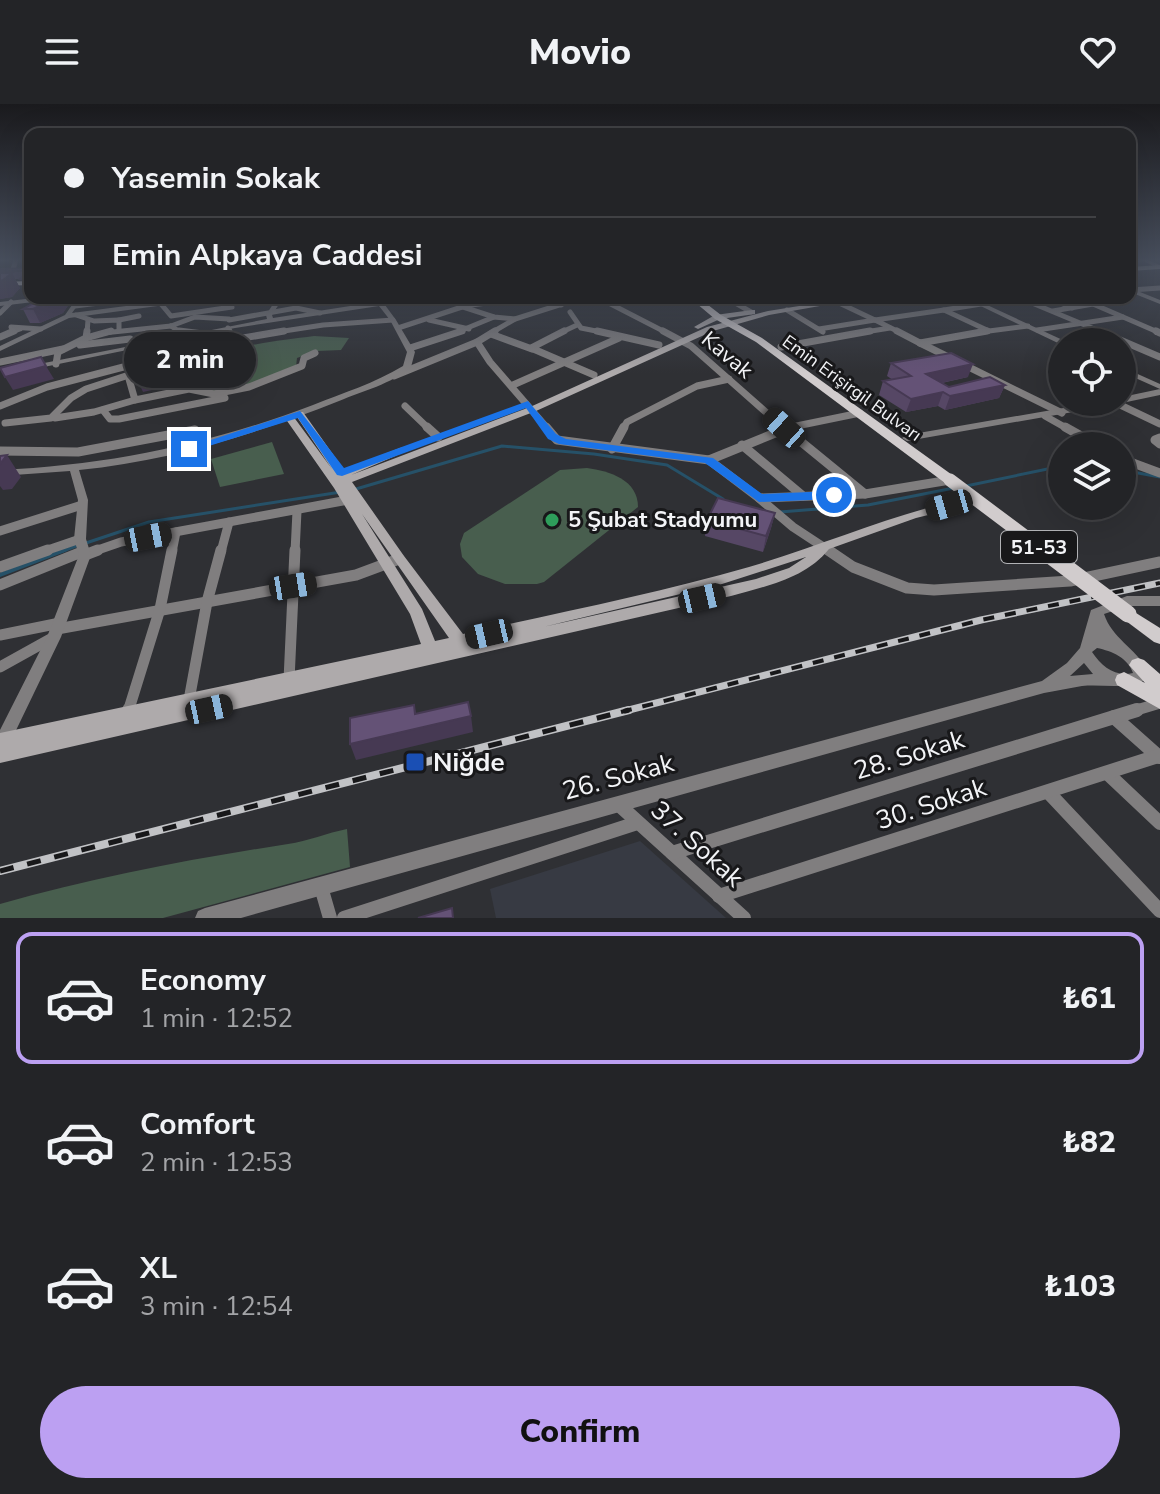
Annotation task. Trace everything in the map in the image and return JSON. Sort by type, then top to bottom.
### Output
[{"type":"main road","name":"Emin Erişirgil Bulvarı","points":[[702,304],[718,317],[740,318],[759,340],[955,479]]},
{"type":"main road","name":"Emin Erişirgil Bulvarı","points":[[715,304],[740,318],[907,438],[955,479]]},
{"type":"main road","points":[[346,487],[438,437],[530,406],[659,345],[740,318],[804,304]]},
{"type":"main road","points":[[740,318],[819,304]]},
{"type":"main road","points":[[346,487],[678,340],[718,317]]},
{"type":"main road","points":[[295,416],[346,487],[393,561],[459,641],[458,649],[447,657],[435,656],[430,649],[393,561]]},
{"type":"main road","name":"51-53","points":[[955,479],[977,500],[1132,611],[1160,625]]},
{"type":"main road","name":"51-53","points":[[955,479],[1132,611],[1160,637]]},
{"type":"main road","points":[[1,746],[189,700],[430,649],[724,579],[823,548],[903,518],[977,500]]},
{"type":"main road","points":[[1,746],[447,657],[755,585],[814,561],[823,548]]},
{"type":"main road","points":[[1131,659],[1160,685]]},
{"type":"main road","points":[[1120,680],[1160,702]]},
{"type":"street","points":[[0,304],[24,301]]},
{"type":"street","points":[[0,313],[11,302]]},
{"type":"street","points":[[73,312],[77,304]]},
{"type":"street","points":[[3,347],[73,312],[104,304]]},
{"type":"street","points":[[120,309],[122,304]]},
{"type":"street","points":[[73,312],[161,304],[171,316],[197,314],[230,324]]},
{"type":"street","points":[[196,304],[197,314]]},
{"type":"street","points":[[72,345],[171,326],[197,314],[234,304],[231,340]]},
{"type":"street","points":[[271,316],[277,304]]},
{"type":"street","points":[[28,368],[203,334],[230,324],[271,316],[301,304]]},
{"type":"street","points":[[271,316],[336,312],[372,304]]},
{"type":"street","points":[[380,304],[410,348],[407,367],[380,381]]},
{"type":"street","points":[[0,406],[47,387],[205,345],[323,325],[371,321],[396,324],[428,319],[480,304]]},
{"type":"street","points":[[512,319],[509,309],[513,304]]},
{"type":"street","points":[[0,473],[74,469],[189,449],[295,416],[477,342],[512,319],[564,304]]},
{"type":"street","name":"Kavak","points":[[608,304],[641,327],[691,346],[865,494]]},
{"type":"street","points":[[733,304],[740,318]]},
{"type":"street","points":[[848,304],[1048,406]]},
{"type":"street","points":[[819,329],[979,304],[1048,335]]},
{"type":"street","points":[[1034,304],[1160,357]]},
{"type":"street","points":[[1063,304],[1073,308]]},
{"type":"street","points":[[1050,311],[1093,304],[1160,333]]},
{"type":"street","points":[[366,307],[371,321]]},
{"type":"street","points":[[461,307],[512,319]]},
{"type":"street","points":[[296,308],[316,313],[323,325]]},
{"type":"street","points":[[787,310],[833,338]]},
{"type":"street","points":[[944,310],[989,331]]},
{"type":"street","points":[[73,312],[88,320],[119,320],[139,316]]},
{"type":"street","points":[[336,312],[344,324]]},
{"type":"street","points":[[570,312],[577,325]]},
{"type":"street","points":[[410,348],[469,329],[494,317]]},
{"type":"street","points":[[1037,330],[1123,317]]},
{"type":"street","points":[[428,319],[469,329]]},
{"type":"street","points":[[86,338],[88,320]]},
{"type":"street","points":[[119,320],[119,330]]},
{"type":"street","points":[[532,349],[577,325],[659,345]]},
{"type":"street","points":[[171,326],[180,332],[203,334]]},
{"type":"street","points":[[920,343],[1028,326]]},
{"type":"street","points":[[11,327],[41,329]]},
{"type":"street","points":[[513,385],[623,338],[641,327]]},
{"type":"street","points":[[0,337],[23,328]]},
{"type":"street","points":[[781,347],[890,328]]},
{"type":"street","points":[[0,362],[63,349],[86,338],[119,330],[132,335]]},
{"type":"street","points":[[491,334],[594,375]]},
{"type":"street","points":[[132,335],[132,348]]},
{"type":"street","points":[[477,342],[490,362],[513,385],[557,440],[709,460],[823,548],[879,579],[907,588],[934,590],[1070,581],[1160,562]]},
{"type":"street","points":[[51,418],[71,398],[86,389],[205,351],[205,345]]},
{"type":"street","points":[[56,364],[57,354],[63,349]]},
{"type":"street","points":[[2,424],[103,410],[189,389],[214,394],[249,387],[302,366],[304,358],[315,353]]},
{"type":"street","points":[[135,400],[129,379],[138,373]]},
{"type":"street","points":[[103,410],[114,419],[154,414],[250,392],[284,378],[281,375]]},
{"type":"street","points":[[1136,377],[1160,390]]},
{"type":"street","points":[[612,449],[627,422],[697,386],[729,379]]},
{"type":"street","points":[[1136,396],[1160,390]]},
{"type":"street","points":[[405,406],[438,437]]},
{"type":"street","points":[[709,460],[784,428],[860,413]]},
{"type":"street","points":[[1136,413],[1160,424]]},
{"type":"street","points":[[0,414],[5,417],[2,424]]},
{"type":"street","points":[[907,438],[1048,415]]},
{"type":"street","points":[[1045,416],[1074,432]]},
{"type":"street","points":[[0,451],[78,452],[195,430]]},
{"type":"street","points":[[742,445],[803,496]]},
{"type":"street","points":[[1136,464],[1160,473]]},
{"type":"street","points":[[1,746],[57,630],[83,547],[82,505],[74,469]]},
{"type":"street","points":[[759,498],[865,494],[955,479]]},
{"type":"street","points":[[0,567],[83,547],[297,511],[346,487]]},
{"type":"street","points":[[0,531],[82,505]]},
{"type":"street","points":[[289,680],[297,511]]},
{"type":"street","points":[[189,700],[207,602],[229,522]]},
{"type":"street","points":[[127,715],[160,609],[176,532]]},
{"type":"street","points":[[0,585],[83,547]]},
{"type":"street","points":[[0,635],[57,630],[356,575],[393,561]]},
{"type":"street","points":[[1097,612],[1127,601],[1160,601]]},
{"type":"street","points":[[1097,612],[1102,628],[1141,673],[1137,678],[1120,680],[1094,667],[1086,649],[1097,612]]},
{"type":"street","points":[[0,667],[57,630]]},
{"type":"street","points":[[1086,649],[1104,644],[1131,659]]},
{"type":"street","name":"26. Sokak","points":[[1044,687],[1072,667],[1086,649]]},
{"type":"street","name":"26. Sokak","points":[[205,918],[1044,687],[1083,680],[1120,680]]},
{"type":"street","name":"28. Sokak","points":[[672,853],[1160,702]]},
{"type":"street","points":[[1114,717],[1159,757]]},
{"type":"street","name":"30. Sokak","points":[[719,896],[1159,757]]},
{"type":"street","points":[[1107,773],[1160,823]]},
{"type":"street","points":[[1048,792],[1159,915]]},
{"type":"street","name":"37. Sokak","points":[[618,804],[744,918]]},
{"type":"street","points":[[344,918],[637,823]]},
{"type":"street","points":[[321,887],[330,918]]},
{"type":"shaded area","points":[[640,841],[726,918],[496,918],[490,889]]},
{"type":"green space","points":[[314,336],[349,338],[341,350],[317,351],[297,358],[296,367],[237,389],[206,390],[179,378],[192,367],[224,352]]},
{"type":"green space","points":[[272,442],[284,474],[220,487],[211,459]]},
{"type":"green space","name":"5 Şubat Stadyumu","points":[[587,468],[621,478],[633,490],[638,507],[544,582],[505,584],[478,574],[462,557],[460,544],[464,533],[560,470]]},
{"type":"green space","points":[[347,829],[350,867],[163,918],[0,918],[0,904],[71,885],[295,843]]},
{"type":"building","points":[[32,304],[44,304],[33,309],[23,309]]},
{"type":"building","points":[[951,353],[973,364],[926,374],[949,387],[990,377],[1005,385],[950,396],[943,392],[911,399],[883,381],[911,376],[891,363]]},
{"type":"building","points":[[41,357],[46,366],[5,377],[0,368]]},
{"type":"building","points":[[165,366],[169,372],[137,379],[134,373]]},
{"type":"building","points":[[718,498],[775,513],[766,536],[707,520]]},
{"type":"building","points":[[468,702],[471,716],[350,744],[350,718],[414,705],[415,714]]},
{"type":"building","points":[[452,908],[453,918],[418,918]]},
{"type":"waterway","points":[[356,489],[502,446],[594,454],[667,465],[723,499]]},
{"type":"waterway","points":[[966,486],[1048,469]]},
{"type":"waterway","points":[[1136,473],[1160,477]]},
{"type":"waterway","points":[[780,512],[868,505],[954,488]]},
{"type":"waterway","points":[[86,543],[149,522],[341,492]]},
{"type":"waterway","points":[[60,552],[79,545]]},
{"type":"waterway","points":[[0,575],[65,550]]},
{"type":"railway","points":[[621,712],[981,620],[1160,583]]},
{"type":"railway","points":[[0,871],[629,710]]},
{"type":"place","name":"5 Şubat Stadyumu","points":[[552,520]]},
{"type":"place","name":"Niğde","points":[[415,762]]},
{"type":"route","points":[[189,449],[300,414],[342,473],[528,404],[552,437],[563,442],[709,460],[759,498],[834,495]]}]
